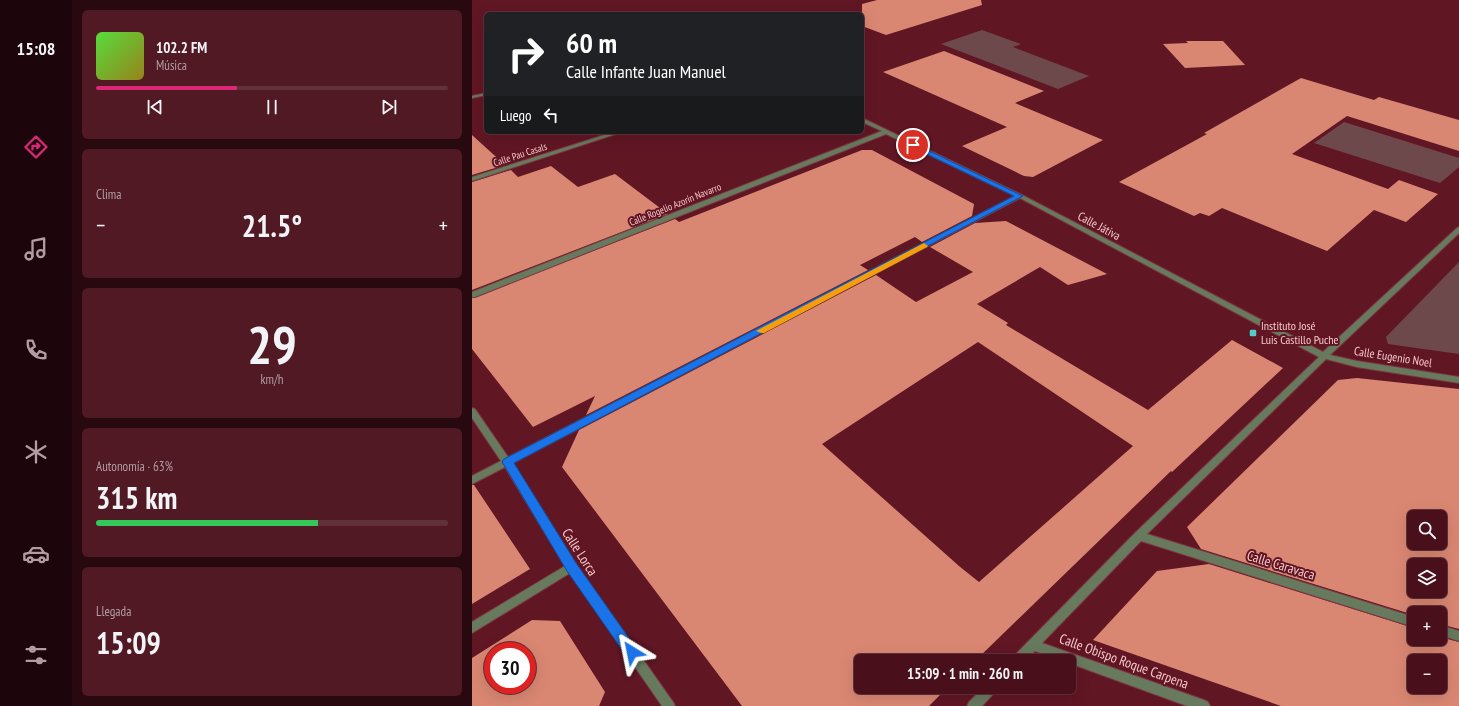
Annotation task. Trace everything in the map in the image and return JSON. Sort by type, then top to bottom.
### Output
[{"type":"street","points":[[472,97],[484,94]]},
{"type":"street","name":"Calle Játiva","points":[[864,121],[1020,196],[1324,356]]},
{"type":"street","name":"Calle Rogelio Azorín Navarro","points":[[472,295],[885,132]]},
{"type":"street","name":"Calle Pau Casals","points":[[472,179],[614,134]]},
{"type":"street","points":[[472,480],[1020,196]]},
{"type":"street","points":[[1024,654],[1139,536],[1324,356],[1459,228]]},
{"type":"street","name":"Calle Eugenio Noel","points":[[1324,356],[1357,364],[1459,380]]},
{"type":"street","name":"Calle Lorca","points":[[472,411],[507,462],[572,567],[665,704]]},
{"type":"street","name":"Calle Caravaca","points":[[1139,536],[1407,620]]},
{"type":"street","points":[[472,628],[572,567]]},
{"type":"street","points":[[1447,632],[1459,636]]},
{"type":"street","name":"Calle Obispo Roque Carpena","points":[[1033,645],[1204,706]]},
{"type":"street","points":[[973,706],[985,694]]},
{"type":"shaded area","points":[[982,30],[1021,44],[1013,47],[1089,76],[1058,89],[941,44]]},
{"type":"shaded area","points":[[1344,122],[1459,158],[1459,167],[1440,183],[1314,143]]},
{"type":"shaded area","points":[[1459,262],[1459,354],[1388,344],[1386,337]]},
{"type":"building","points":[[877,0],[981,0],[982,5],[886,35],[864,27],[864,12],[862,12],[862,4]]},
{"type":"building","points":[[1186,41],[1223,41],[1245,65],[1185,68],[1163,44],[1188,43]]},
{"type":"building","points":[[944,51],[1044,91],[1015,103],[1103,140],[1033,177],[1024,176],[962,146],[1007,127],[883,72]]},
{"type":"building","points":[[1301,78],[1374,100],[1379,97],[1459,120],[1459,151],[1347,116],[1292,154],[1388,189],[1399,180],[1438,194],[1406,222],[1374,210],[1327,251],[1222,208],[1209,216],[1200,213],[1194,216],[1119,182],[1207,134],[1204,133]]},
{"type":"building","points":[[472,135],[505,165],[472,175]]},
{"type":"building","points":[[862,150],[872,150],[974,204],[972,216],[922,242],[915,237],[860,265],[868,270],[586,415],[595,396],[533,427],[472,349],[472,298],[675,219],[679,222]]},
{"type":"building","points":[[551,166],[578,187],[615,174],[668,214],[472,290],[472,182],[511,170],[518,177]]},
{"type":"building","points":[[1006,221],[1107,274],[1068,285],[1040,267],[977,304],[1008,323],[1006,325],[1148,410],[1232,340],[1283,368],[1172,472],[1171,471],[982,654],[854,654],[854,694],[941,694],[929,706],[742,706],[562,467],[579,430],[876,275],[916,302],[973,272],[930,247],[975,223]],"holes":[[[978,342],[1133,446],[979,582],[822,444]]]},
{"type":"building","points":[[1357,378],[1459,389],[1459,629],[1447,626],[1447,606],[1407,606],[1407,613],[1201,549],[1187,527],[1338,380]]},
{"type":"building","points":[[472,485],[474,485],[530,569],[472,604]]},
{"type":"building","points":[[1209,564],[1407,626],[1407,646],[1447,646],[1447,639],[1459,642],[1459,706],[1281,706],[1093,640],[1157,571]]},
{"type":"building","points":[[532,620],[560,621],[605,692],[599,706],[472,706],[472,658],[484,650],[484,694],[536,694],[536,642],[497,642]]},
{"type":"slow traffic","points":[[761,331],[924,246]]},
{"type":"place","name":"Instituto José Luis Castillo Puche","points":[[1253,333]]},
{"type":"route","points":[[632,652],[572,567],[507,462],[1020,196],[913,145]]}]
